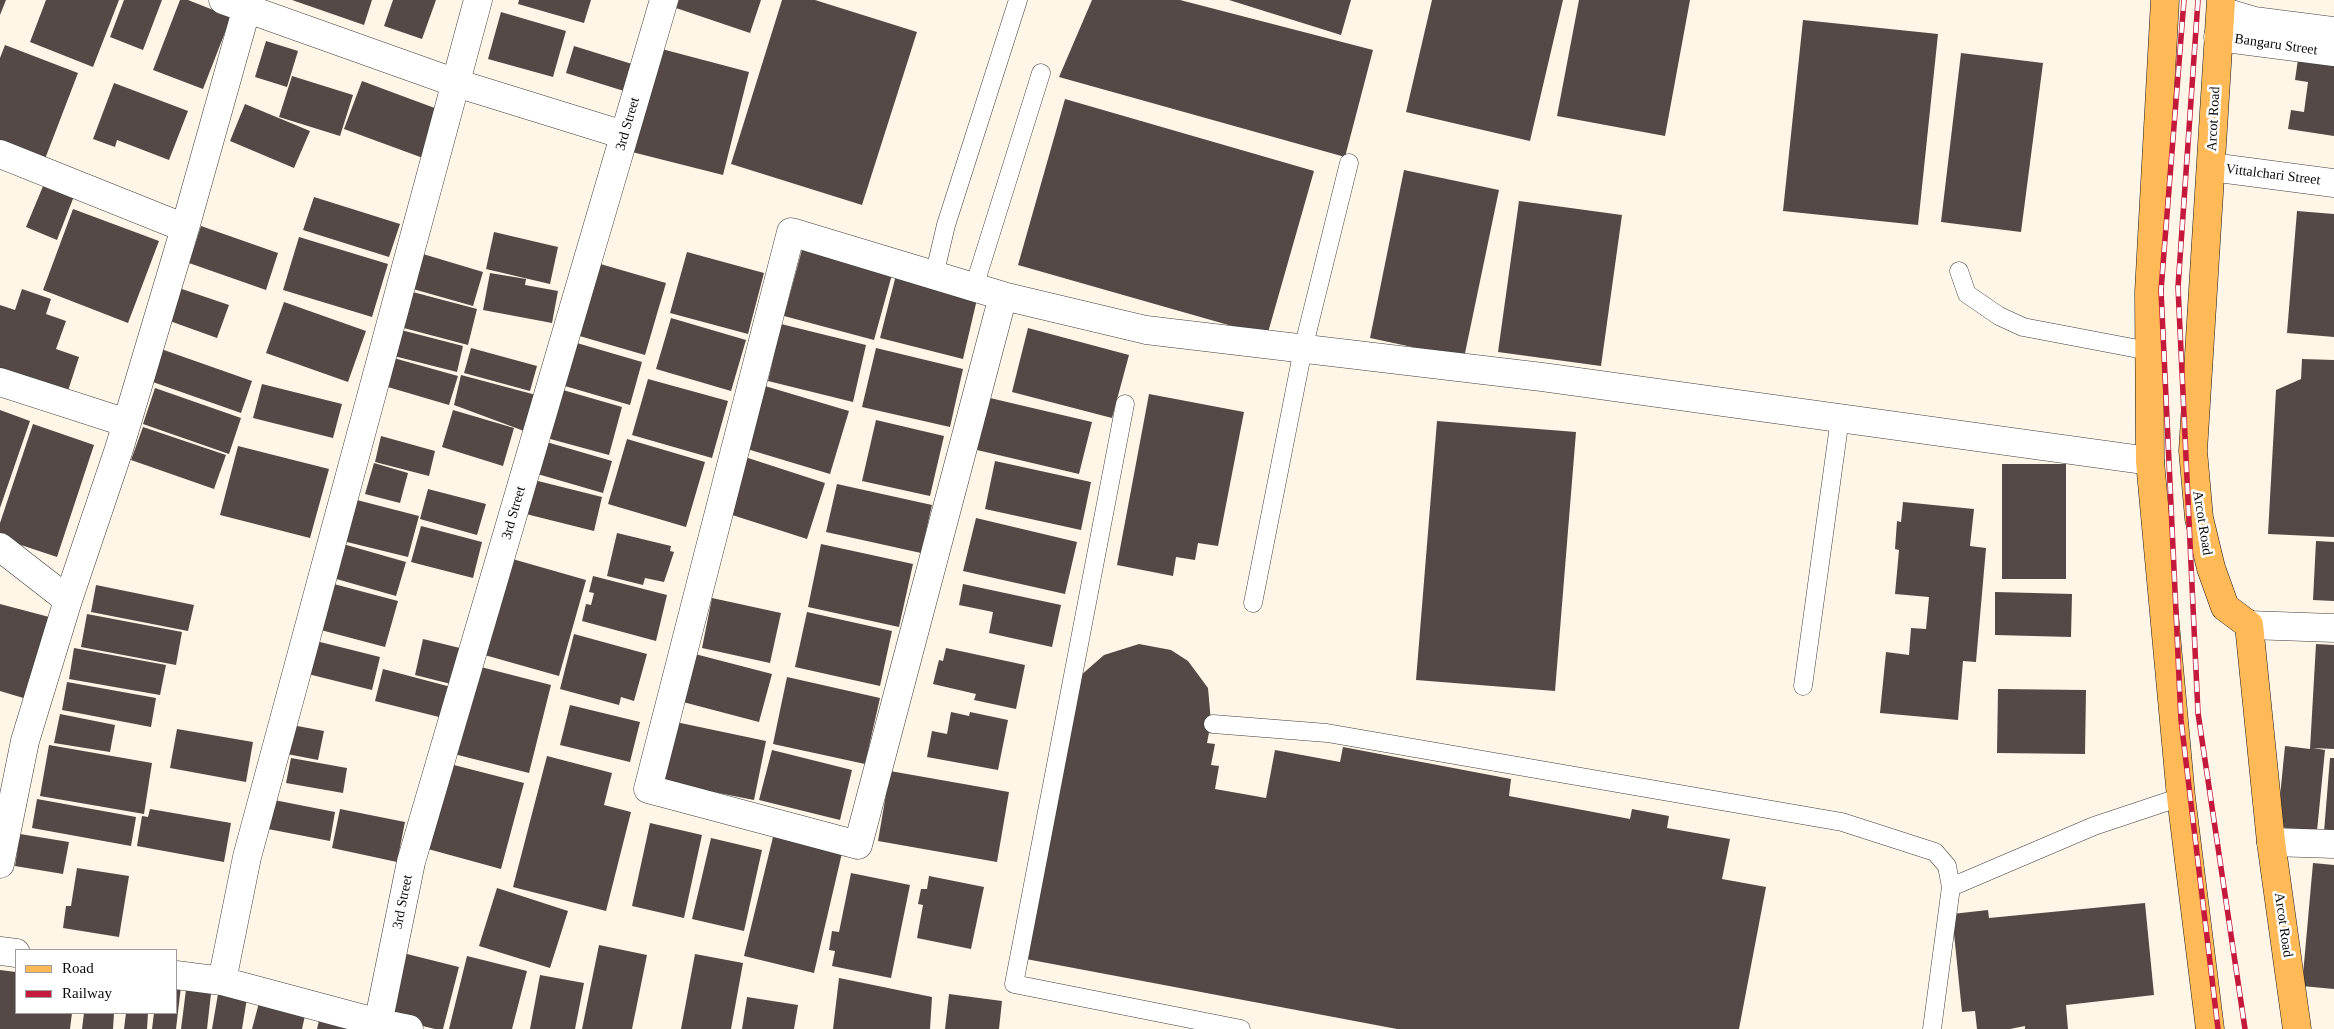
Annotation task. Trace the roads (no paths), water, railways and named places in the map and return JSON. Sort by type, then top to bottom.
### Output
[{"type":"main road","points":[[2164,0],[2149,292],[2150,461],[2181,798],[2210,1029]]},
{"type":"main road","name":"Arcot Road","points":[[2220,16],[2193,451],[2198,518],[2211,568],[2225,607],[2249,625],[2271,842],[2297,1029]]},
{"type":"street","points":[[222,981],[247,857],[478,0]]},
{"type":"street","name":"3rd Street","points":[[378,1026],[411,862],[664,0]]},
{"type":"street","points":[[0,864],[25,741],[68,600],[127,423],[185,228],[239,3],[456,83],[624,135]]},
{"type":"street","points":[[2220,16],[2334,30]]},
{"type":"street","name":"Bangaru Street","points":[[2220,16],[2334,52]]},
{"type":"street","points":[[0,154],[185,228]]},
{"type":"street","name":"Vittalchari Street","points":[[2211,167],[2334,183]]},
{"type":"street","points":[[1003,296],[858,845],[648,788],[791,232],[1003,296],[1146,330],[1542,377],[2150,461]]},
{"type":"street","points":[[0,382],[127,423]]},
{"type":"street","points":[[0,547],[68,600]]},
{"type":"street","points":[[2249,625],[2334,628]]},
{"type":"street","points":[[2271,842],[2334,844]]},
{"type":"street","points":[[0,951],[15,953]]},
{"type":"street","points":[[178,975],[222,981],[378,1026],[409,1029]]},
{"type":"lane","points":[[934,276],[946,225],[1018,0]]},
{"type":"lane","points":[[974,287],[1041,73]]},
{"type":"lane","points":[[1253,603],[1303,349],[1349,163]]},
{"type":"lane","points":[[1959,271],[1967,294],[1998,316],[2023,327],[2149,351]]},
{"type":"lane","points":[[1125,404],[1014,984],[1241,1029]]},
{"type":"lane","points":[[1803,686],[1840,418]]},
{"type":"lane","points":[[1213,724],[1327,733],[1842,822],[1935,852],[1947,866],[1951,887],[1932,1029]]},
{"type":"lane","points":[[1951,887],[2094,826],[2181,798]]},
{"type":"railway","points":[[2184,0],[2161,290],[2181,720],[2218,1029]]},
{"type":"railway","points":[[2198,0],[2178,287],[2198,713],[2245,1029]]}]
